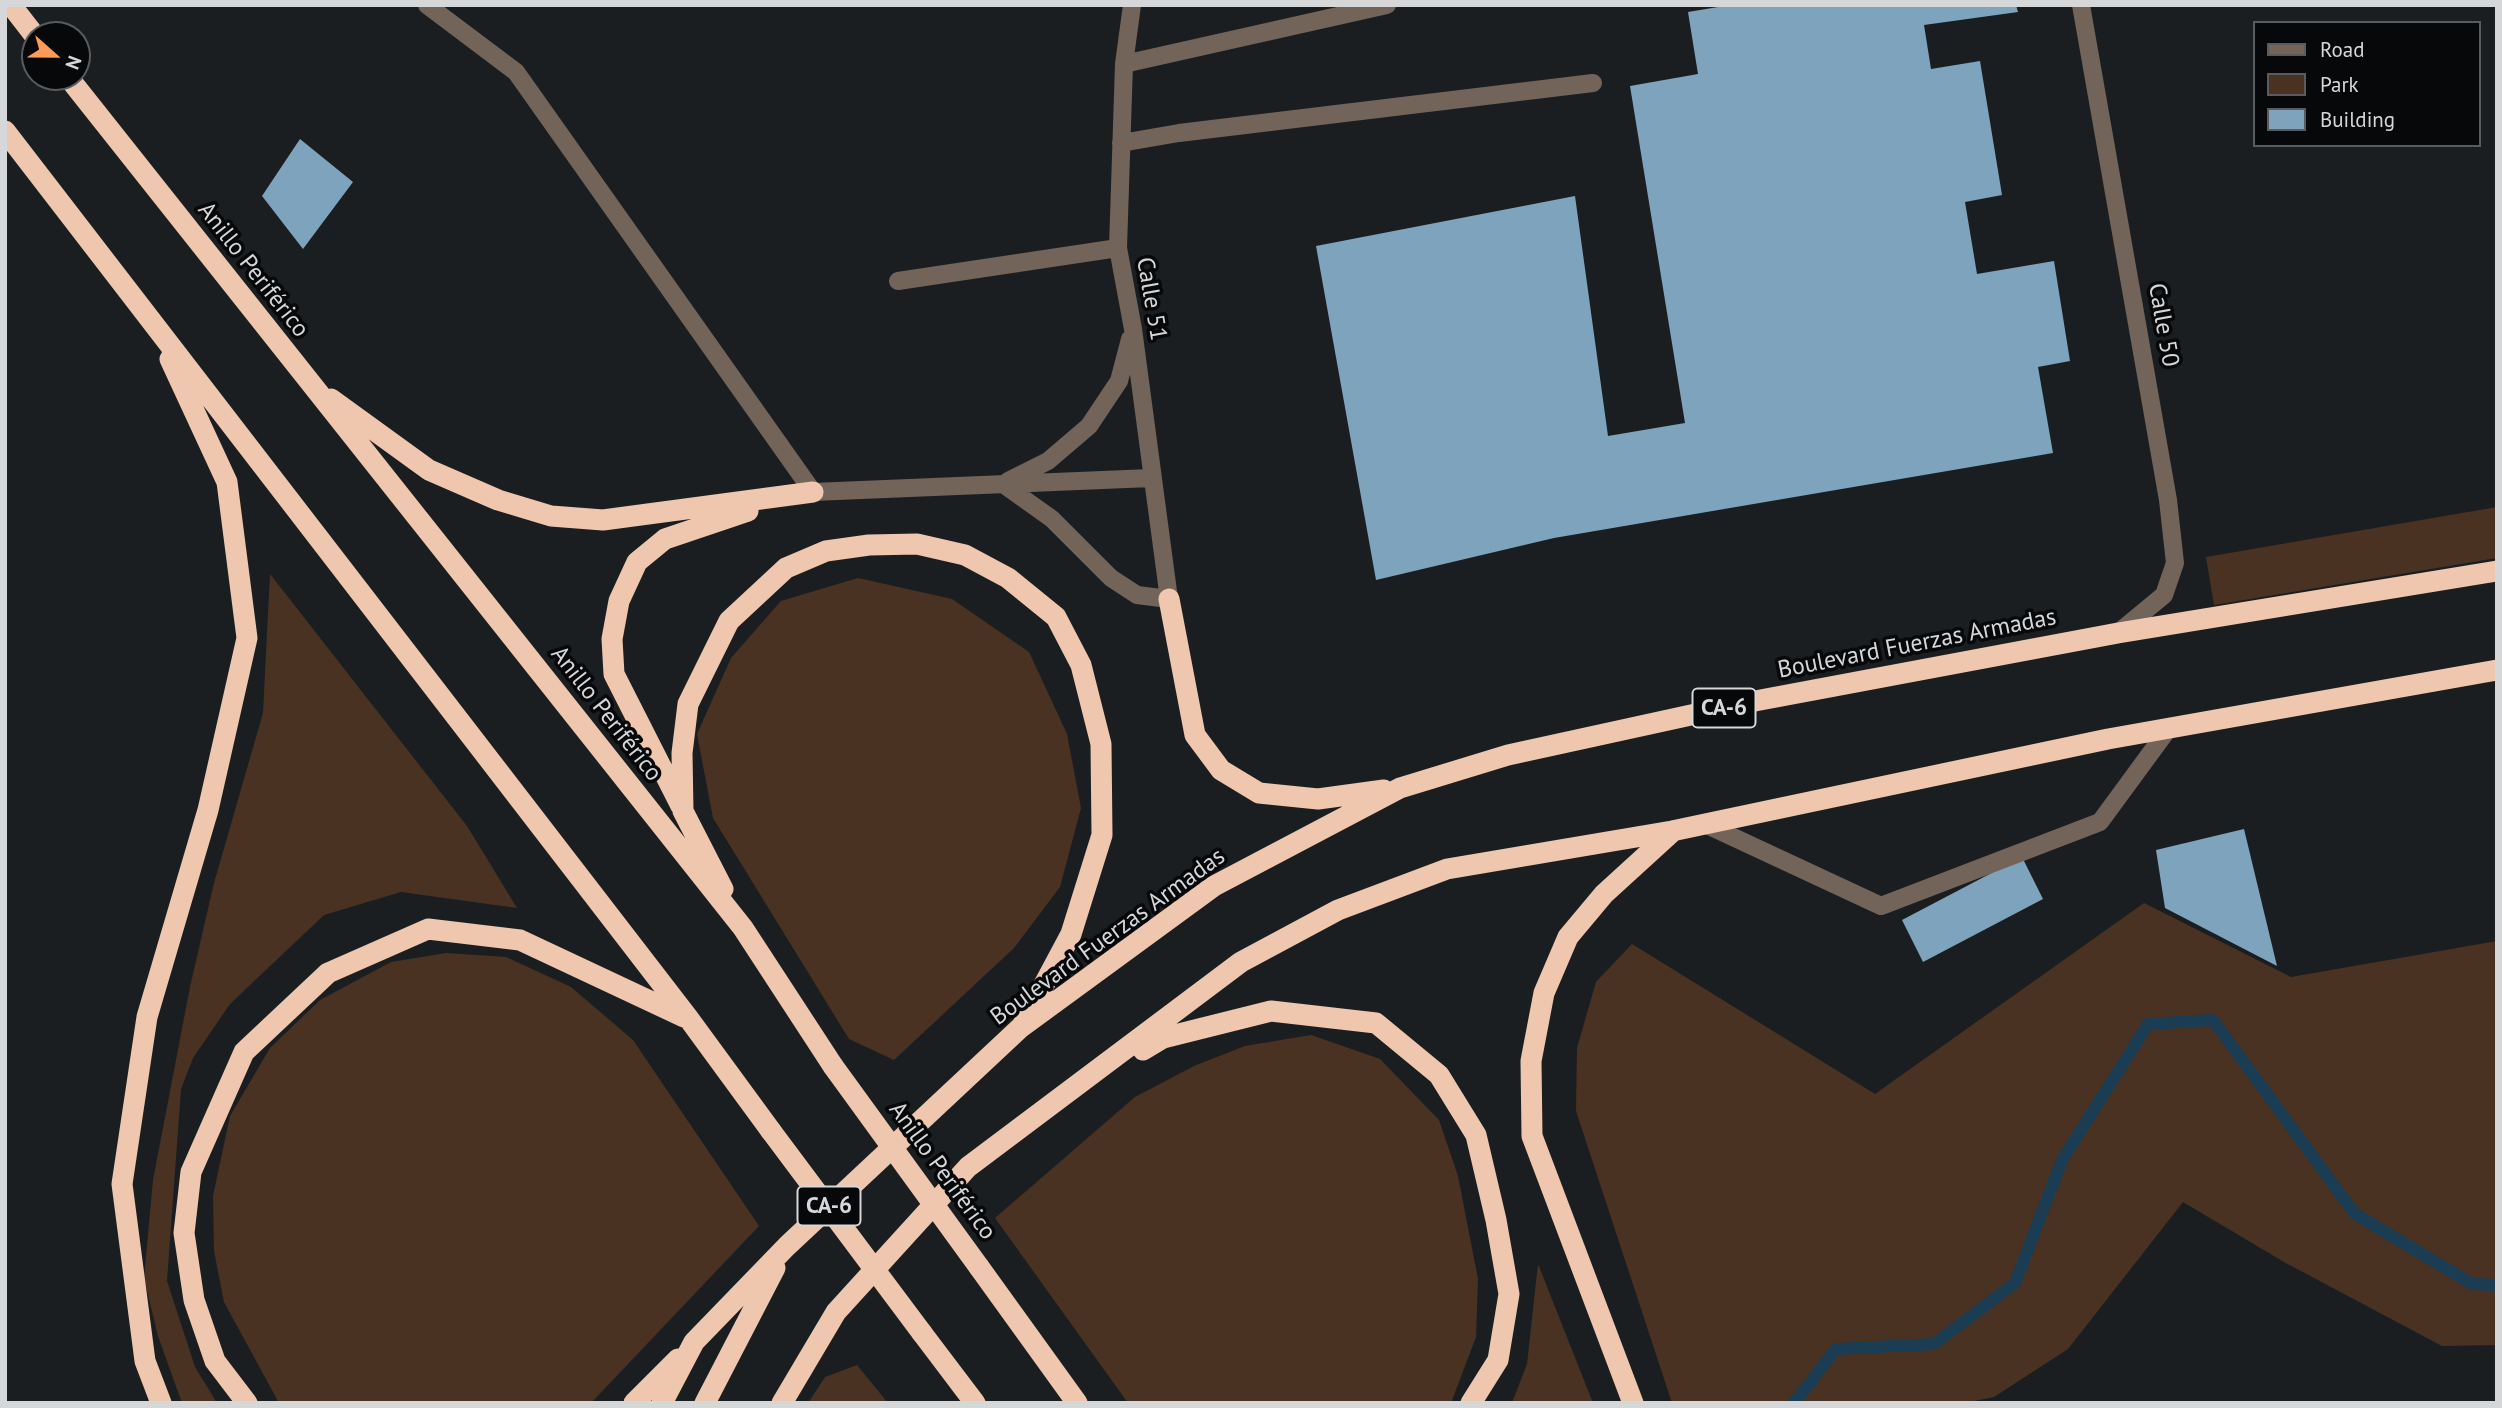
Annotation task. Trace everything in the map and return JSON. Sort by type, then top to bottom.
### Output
[{"type":"highway","points":[[11,5],[23,21]]},
{"type":"highway","name":"Anillo Periférico","points":[[79,91],[743,928],[834,1066],[1077,1403]]},
{"type":"highway","points":[[5,131],[689,1020],[975,1403]]},
{"type":"highway","points":[[152,323],[227,482],[247,638],[208,810],[147,1017],[122,1184],[145,1361],[161,1403]]},
{"type":"highway","points":[[310,384],[429,470],[498,500],[551,516],[603,520],[813,492]]},
{"type":"highway","points":[[743,928],[614,674],[612,639],[619,601],[637,562],[666,539],[704,524],[813,492]]},
{"type":"highway","points":[[683,811],[682,753],[688,704],[729,621],[786,568],[826,551],[869,545],[917,544],[965,555],[1008,578],[1055,617],[1081,665],[1101,744],[1102,835],[1071,934],[1020,1028]]},
{"type":"highway","name":"Boulevard Fuerzas Armadas","points":[[662,1403],[694,1342],[787,1246],[1020,1028],[1214,886],[1400,788],[1508,755],[1755,701],[2118,633],[2497,571]]},
{"type":"highway","points":[[1169,599],[1195,735],[1221,770],[1259,793],[1306,798],[1400,788]]},
{"type":"highway","points":[[782,1403],[836,1312],[968,1167],[1069,1094],[1241,962],[1338,909],[1447,869],[1672,831],[2169,728],[2497,670]]},
{"type":"highway","points":[[1633,1403],[1532,1136],[1531,1061],[1544,993],[1568,936],[1604,894],[1672,831]]},
{"type":"highway","points":[[247,1403],[215,1361],[194,1300],[184,1233],[191,1172],[244,1052],[328,973],[428,929],[520,940],[689,1020]]},
{"type":"highway","points":[[1069,1094],[1163,1038],[1271,1011],[1376,1023],[1439,1075],[1476,1135],[1496,1220],[1509,1294],[1498,1360],[1471,1403]]},
{"type":"highway","points":[[708,1397],[787,1246]]},
{"type":"highway","points":[[634,1403],[694,1342]]},
{"type":"highway","points":[[1055,1373],[1089,1403]]},
{"type":"street","points":[[427,5],[516,72],[813,492],[1151,478]]},
{"type":"street","name":"Calle 51","points":[[1132,5],[1124,64],[1118,248],[1133,329],[1169,599]]},
{"type":"street","points":[[1124,64],[1387,5]]},
{"type":"street","name":"Calle 50","points":[[2081,5],[2159,445],[2175,563],[2164,595],[2118,633]]},
{"type":"street","points":[[1121,143],[1179,133],[1593,83]]},
{"type":"street","points":[[898,281],[1118,248]]},
{"type":"street","points":[[1003,484],[1048,461],[1089,426],[1119,381],[1133,329]]},
{"type":"street","points":[[1003,484],[1052,519],[1111,578],[1138,595],[1169,599]]},
{"type":"street","points":[[1705,824],[1881,906],[2100,822],[2169,728]]},
{"type":"green space","points":[[2497,507],[2497,558],[2214,605],[2206,557]]},
{"type":"green space","points":[[270,574],[467,826],[517,908],[401,892],[324,915],[230,1004],[193,1058],[181,1089],[167,1281],[195,1367],[217,1403],[182,1403],[158,1336],[144,1278],[153,1180],[190,987],[214,883],[263,713]]},
{"type":"green space","points":[[858,578],[952,599],[1029,652],[1067,734],[1081,808],[1060,887],[1014,948],[894,1060],[849,1039],[713,818],[697,734],[731,658],[781,601]]},
{"type":"green space","points":[[2144,903],[2291,977],[2497,941],[2497,1345],[2442,1346],[2284,1262],[2183,1202],[2068,1349],[1994,1397],[1964,1403],[1672,1403],[1576,1111],[1577,1048],[1596,982],[1632,944],[1875,1094]]},
{"type":"green space","points":[[446,953],[506,957],[571,987],[633,1040],[759,1226],[591,1403],[279,1403],[224,1302],[214,1251],[213,1196],[230,1116],[270,1048],[320,1000],[391,962]]},
{"type":"green space","points":[[1311,1035],[1380,1059],[1439,1120],[1458,1176],[1478,1279],[1476,1337],[1451,1403],[1128,1403],[995,1218],[1135,1097],[1194,1066],[1245,1046]]},
{"type":"green space","points":[[1538,1264],[1593,1403],[1512,1403],[1527,1364]]},
{"type":"green space","points":[[857,1365],[888,1403],[808,1403],[825,1377]]},
{"type":"building","points":[[1730,5],[2016,5],[2018,12],[1924,25],[1931,69],[1980,61],[2002,195],[1965,202],[1977,274],[2054,261],[2070,361],[2038,367],[2053,453],[1554,538],[1376,580],[1316,246],[1575,196],[1608,436],[1685,423],[1630,86],[1698,74],[1688,12]]},
{"type":"building","points":[[300,139],[353,182],[303,249],[262,196]]},
{"type":"building","points":[[2244,829],[2277,966],[2165,908],[2156,850]]},
{"type":"building","points":[[2022,857],[2043,899],[1923,962],[1902,920]]},
{"type":"waterway","points":[[1794,1403],[1836,1349],[1934,1344],[2015,1283],[2062,1160],[2148,1024],[2213,1020],[2355,1214],[2472,1284],[2497,1285]]}]
